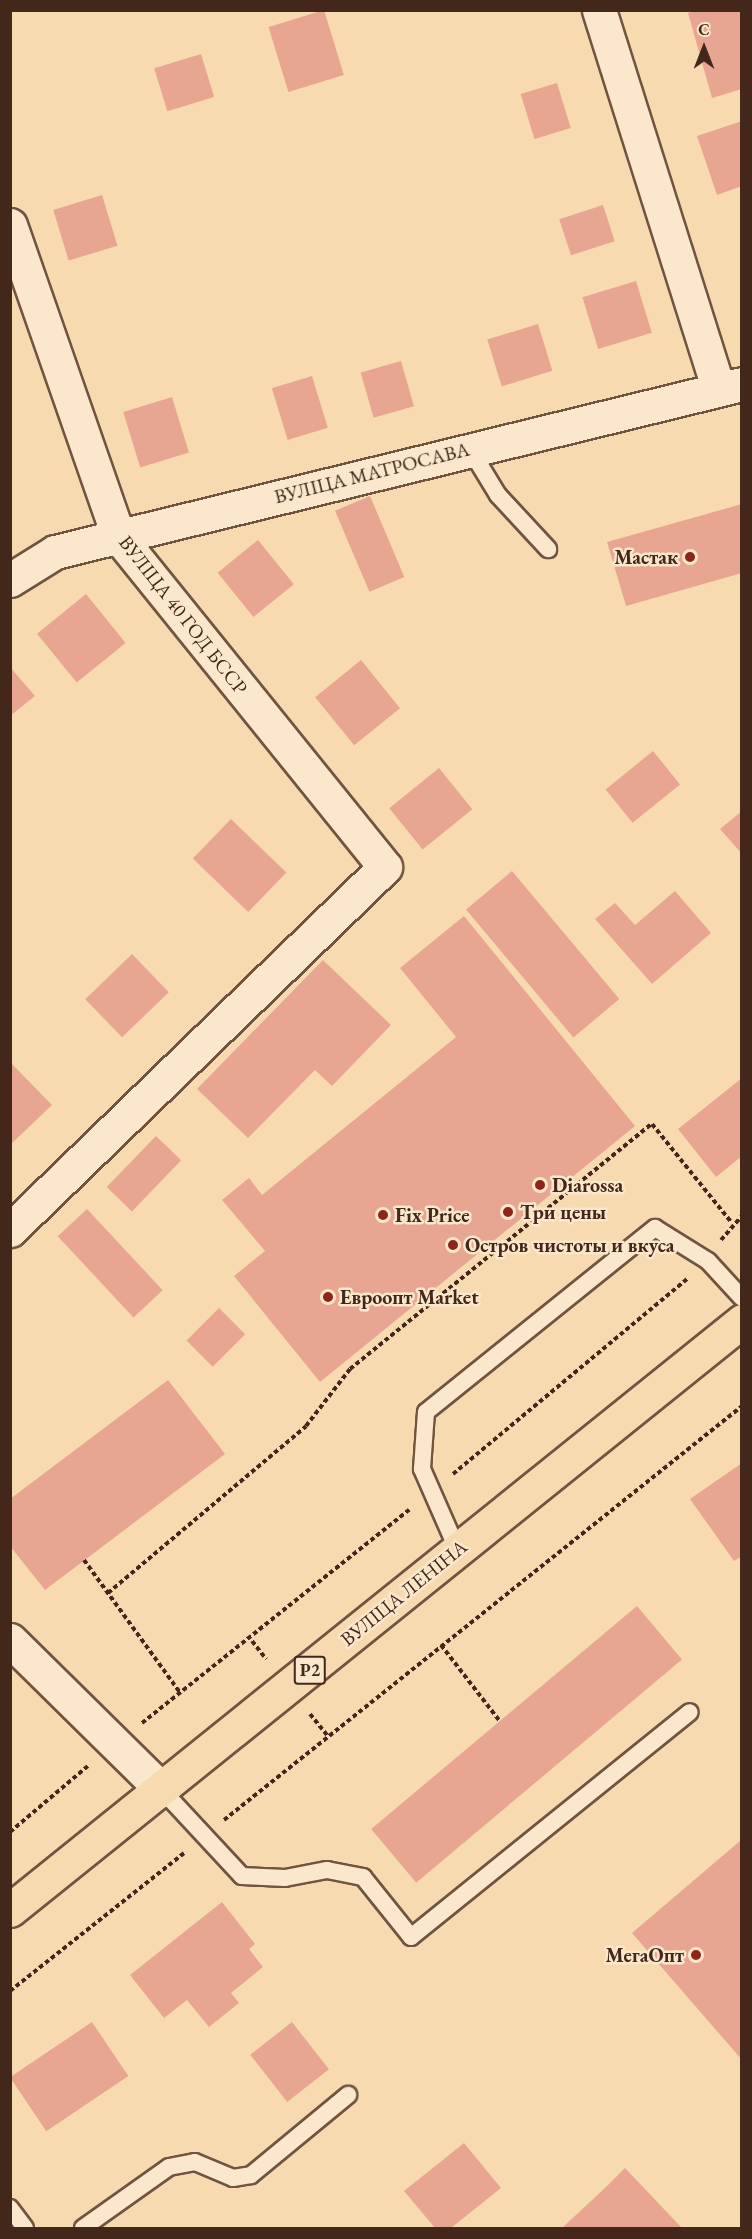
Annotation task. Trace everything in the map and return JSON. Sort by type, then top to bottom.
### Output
[{"type":"main road","name":"ВУЛІЦА ЛЕНІНА","points":[[10,1910],[162,1790],[741,1321]]},
{"type":"street","points":[[599,10],[730,386]]},
{"type":"street","name":"ВУЛІЦА 40 ГОД БССР","points":[[10,225],[118,536],[385,867],[10,1230]]},
{"type":"street","name":"ВУЛІЦА МАТРОСАВА","points":[[10,580],[55,552],[730,386]]},
{"type":"street","points":[[10,1640],[162,1790]]},
{"type":"lane","points":[[470,449],[498,495],[548,549]]},
{"type":"lane","points":[[458,1551],[430,1492],[422,1469],[426,1412],[655,1228],[708,1262],[741,1298]]},
{"type":"lane","points":[[162,1790],[203,1838],[242,1876],[285,1878],[327,1870],[363,1877],[411,1937],[690,1712]]},
{"type":"lane","points":[[83,2229],[169,2167],[195,2162],[232,2178],[251,2175],[348,2095]]},
{"type":"lane","points":[[10,2208],[25,2229]]},
{"type":"path","points":[[108,1593],[306,1426],[350,1369],[652,1124],[732,1223]]},
{"type":"path","points":[[10,1832],[114,1743],[182,1694],[708,1262],[732,1223],[741,1216]]},
{"type":"path","points":[[10,1991],[741,1406]]},
{"type":"path","points":[[84,1560],[182,1694]]},
{"type":"path","points":[[441,1645],[499,1720]]},
{"type":"building","points":[[324,10],[344,75],[288,92],[269,27]]},
{"type":"building","points":[[697,10],[742,10],[742,89],[712,98],[688,13]]},
{"type":"building","points":[[201,54],[214,97],[167,111],[154,68]]},
{"type":"building","points":[[557,83],[571,128],[534,139],[521,94]]},
{"type":"building","points":[[742,121],[742,186],[717,195],[697,136]]},
{"type":"building","points":[[102,195],[117,246],[69,261],[53,210]]},
{"type":"building","points":[[603,205],[615,241],[571,255],[559,219]]},
{"type":"building","points":[[636,281],[652,333],[598,349],[582,297]]},
{"type":"building","points":[[538,324],[552,371],[502,386],[487,339]]},
{"type":"building","points":[[401,361],[414,406],[374,418],[361,373]]},
{"type":"building","points":[[312,376],[328,428],[288,440],[272,388]]},
{"type":"building","points":[[172,397],[189,452],[140,467],[123,412]]},
{"type":"building","points":[[370,496],[404,577],[369,592],[335,511]]},
{"type":"building","points":[[742,504],[742,573],[626,606],[607,542]]},
{"type":"building","points":[[258,540],[294,584],[253,617],[218,573]]},
{"type":"building","points":[[86,594],[126,643],[77,683],[37,634]]},
{"type":"building","points":[[361,660],[400,708],[354,745],[315,697]]},
{"type":"building","points":[[10,667],[35,696],[10,716]]},
{"type":"building","points":[[653,751],[680,784],[633,823],[606,789]]},
{"type":"building","points":[[439,768],[472,809],[423,849],[389,808]]},
{"type":"building","points":[[742,811],[742,854],[720,829]]},
{"type":"building","points":[[231,819],[286,872],[248,912],[193,859]]},
{"type":"building","points":[[512,871],[619,999],[573,1037],[466,910]]},
{"type":"building","points":[[675,891],[711,933],[652,984],[595,919],[615,903],[635,925]]},
{"type":"building","points":[[464,916],[635,1126],[320,1382],[234,1276],[265,1251],[222,1200],[249,1178],[262,1195],[456,1037],[400,968]]},
{"type":"building","points":[[132,954],[169,992],[122,1037],[85,999]]},
{"type":"building","points":[[323,960],[391,1025],[332,1086],[315,1070],[248,1138],[197,1089]]},
{"type":"building","points":[[10,1062],[52,1105],[10,1145]]},
{"type":"building","points":[[742,1078],[742,1156],[716,1177],[678,1129]]},
{"type":"building","points":[[156,1136],[181,1160],[132,1211],[107,1187]]},
{"type":"building","points":[[87,1209],[163,1290],[133,1317],[58,1236]]},
{"type":"building","points":[[219,1308],[245,1334],[213,1367],[186,1341]]},
{"type":"building","points":[[168,1380],[225,1454],[45,1590],[10,1546],[10,1499]]},
{"type":"building","points":[[742,1463],[742,1556],[734,1561],[690,1499]]},
{"type":"building","points":[[637,1606],[682,1660],[416,1883],[371,1829]]},
{"type":"building","name":"МегаОпт","points":[[740,1841],[742,1842],[742,2060],[632,1933]]},
{"type":"building","points":[[222,1902],[255,1944],[249,1949],[263,1967],[231,1993],[239,2003],[209,2027],[187,2000],[164,2018],[130,1975]]},
{"type":"building","points":[[92,2022],[128,2076],[46,2131],[10,2077]]},
{"type":"building","points":[[292,2022],[329,2069],[287,2102],[250,2055]]},
{"type":"building","points":[[464,2143],[501,2188],[451,2228],[435,2228],[404,2191]]},
{"type":"building","points":[[625,2168],[682,2228],[562,2228],[607,2186]]},
{"type":"place","name":"Мастак","points":[[690,557]]},
{"type":"place","name":"Diarossa","points":[[540,1185]]},
{"type":"place","name":"Три цены","points":[[508,1212]]},
{"type":"place","name":"Fix Price","points":[[383,1215]]},
{"type":"place","name":"Остров чистоты и вкуса","points":[[453,1245]]},
{"type":"place","name":"Евроопт Market","points":[[328,1297]]},
{"type":"place","name":"МегаОпт","points":[[696,1955]]}]
